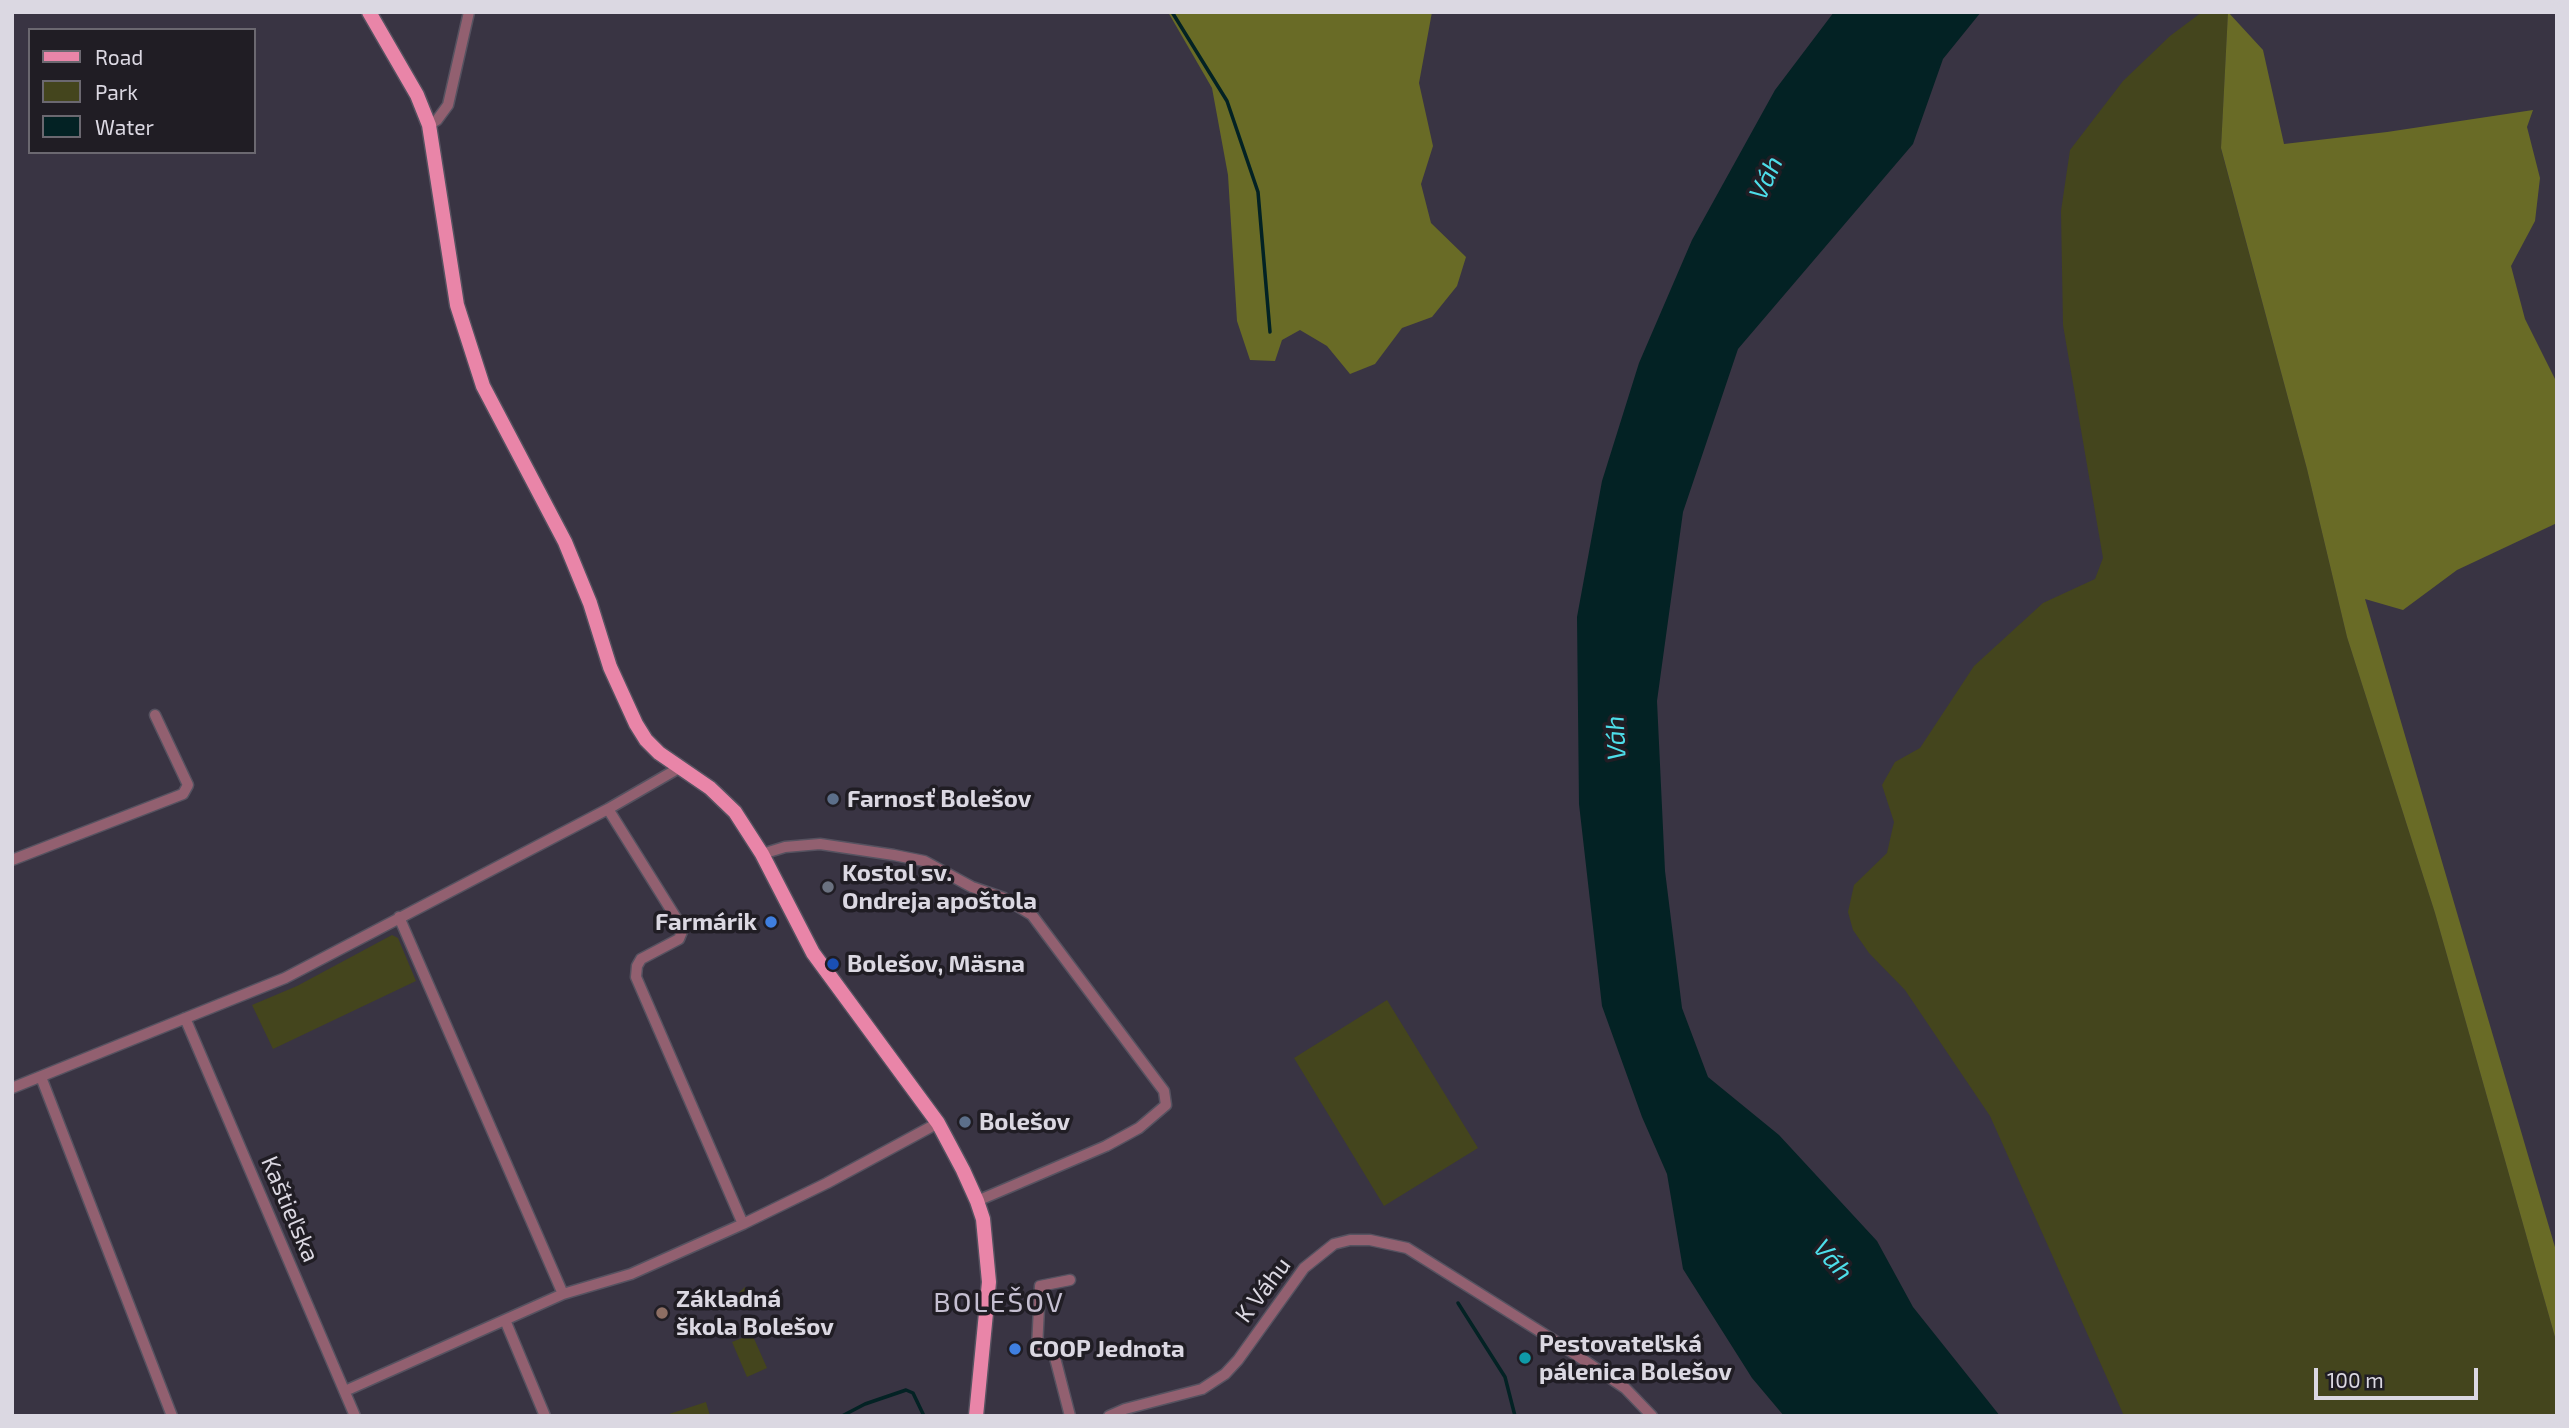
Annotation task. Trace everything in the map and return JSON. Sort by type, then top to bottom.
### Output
[{"type":"main road","points":[[369,12],[417,95],[429,125],[457,305],[483,386],[569,552],[590,603],[610,667],[636,724],[652,747],[724,799],[735,811],[762,854],[813,953],[938,1123],[977,1201],[985,1230],[989,1282],[976,1416]]},
{"type":"street","points":[[429,125],[437,120],[448,105],[468,12]]},
{"type":"street","points":[[12,860],[183,794],[188,785],[155,715]]},
{"type":"street","points":[[12,1088],[285,978],[608,809],[679,768]]},
{"type":"street","points":[[608,809],[682,929],[679,939],[642,959],[637,966],[636,977],[743,1224]]},
{"type":"street","points":[[762,854],[785,847],[820,845],[894,855],[924,861],[972,887],[1004,898],[1032,915],[1164,1091],[1166,1105],[1139,1128],[1106,1146],[977,1201]]},
{"type":"street","points":[[399,917],[563,1294]]},
{"type":"street","name":"Kaštieľska","points":[[185,1018],[355,1416]]},
{"type":"street","points":[[41,1077],[172,1416]]},
{"type":"street","points":[[345,1391],[563,1294],[631,1274],[743,1224],[827,1183],[938,1123]]},
{"type":"street","name":"K Váhu","points":[[1109,1416],[1125,1409],[1202,1389],[1225,1374],[1304,1268],[1334,1244],[1350,1240],[1370,1240],[1407,1248],[1625,1388],[1652,1416]]},
{"type":"street","points":[[1070,1280],[1040,1286],[1037,1349],[1053,1350],[1070,1416]]},
{"type":"street","points":[[505,1320],[545,1416]]},
{"type":"green space","points":[[2202,12],[2228,12],[2221,149],[2307,469],[2347,637],[2435,913],[2557,1344],[2557,1416],[2124,1416],[1990,1116],[1905,990],[1869,953],[1853,930],[1848,912],[1854,885],[1887,853],[1894,822],[1882,785],[1895,762],[1920,748],[1974,666],[2043,603],[2095,579],[2103,558],[2063,325],[2061,211],[2070,150],[2123,81],[2170,36]]},
{"type":"green space","points":[[392,935],[398,938],[416,981],[273,1049],[252,1005],[297,986]]},
{"type":"green space","points":[[1387,1000],[1478,1148],[1384,1206],[1294,1058]]},
{"type":"green space","points":[[745,1287],[753,1293],[756,1306],[743,1310],[732,1299]]},
{"type":"green space","points":[[752,1334],[767,1368],[747,1377],[732,1342]]},
{"type":"green space","points":[[706,1402],[710,1416],[663,1416]]},
{"type":"shaded area","points":[[1168,12],[1432,12],[1419,83],[1433,146],[1421,184],[1431,223],[1466,257],[1457,286],[1432,317],[1402,328],[1375,364],[1350,374],[1327,346],[1300,330],[1282,340],[1275,361],[1250,360],[1237,321],[1228,175],[1212,88]]},
{"type":"shaded area","points":[[2228,12],[2263,50],[2284,144],[2533,110],[2527,127],[2540,178],[2535,221],[2511,266],[2525,319],[2557,383],[2557,523],[2457,570],[2403,610],[2365,599],[2557,1254],[2557,1344],[2435,913],[2347,637],[2307,469],[2221,148]]},
{"type":"water","name":"Váh","points":[[1834,12],[1981,12],[1943,59],[1913,144],[1738,349],[1683,512],[1657,701],[1665,871],[1682,1008],[1708,1077],[1779,1135],[1877,1241],[1913,1307],[2000,1416],[1784,1416],[1752,1378],[1683,1269],[1667,1174],[1642,1117],[1602,1006],[1579,804],[1577,617],[1602,481],[1639,363],[1692,240],[1775,90]]},
{"type":"waterway","points":[[1172,12],[1227,101],[1258,192],[1270,332]]},
{"type":"waterway","points":[[1458,1303],[1505,1377],[1515,1416]]},
{"type":"waterway","points":[[842,1416],[865,1404],[906,1390],[913,1393],[924,1416]]},
{"type":"place","name":"Farnosť Bolešov","points":[[833,799]]},
{"type":"place","name":"Kostol sv. Ondreja apoštola","points":[[828,887]]},
{"type":"place","name":"Farmárik","points":[[771,922]]},
{"type":"place","name":"Bolešov, Mäsna","points":[[833,964]]},
{"type":"place","name":"Bolešov","points":[[965,1122]]},
{"type":"place","name":"Základná škola Bolešov","points":[[662,1313]]},
{"type":"place","name":"COOP Jednota","points":[[1015,1349]]},
{"type":"place","name":"Pestovateľská pálenica Bolešov","points":[[1525,1358]]},
{"type":"district","name":"BOLEŠOV","points":[[999,1303]]}]
